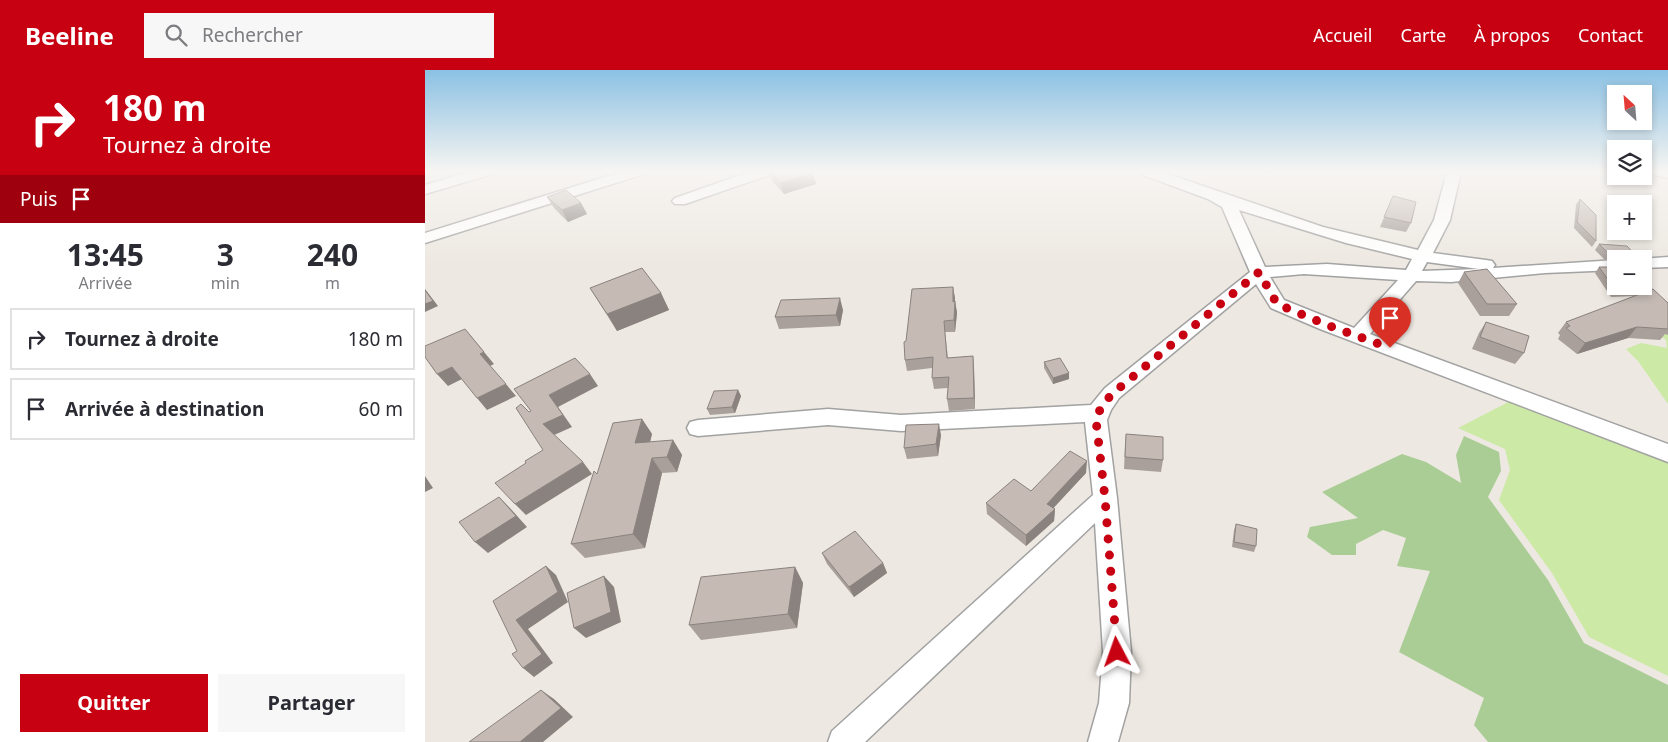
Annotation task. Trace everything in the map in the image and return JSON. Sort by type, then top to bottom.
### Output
[{"type":"street","points":[[425,238],[536,203]]},
{"type":"street","points":[[1228,203],[1259,272],[1277,304],[1327,325],[1668,453]]},
{"type":"street","points":[[1234,203],[1281,219],[1381,247],[1422,256],[1521,270]]},
{"type":"street","points":[[1358,336],[1410,276],[1435,237],[1446,203]]},
{"type":"street","points":[[1652,263],[1668,262]]},
{"type":"street","points":[[1103,742],[1114,703],[1117,652],[1105,498],[1096,420],[1101,407],[1112,394],[1259,272],[1279,269],[1302,269],[1449,277],[1607,265]]},
{"type":"street","points":[[698,428],[828,417],[901,423],[1099,413]]},
{"type":"street","points":[[843,742],[1105,498]]},
{"type":"green space","points":[[1668,331],[1668,404],[1638,361],[1626,349],[1641,343],[1667,348],[1666,340],[1659,335]]},
{"type":"green space","points":[[1518,397],[1668,461],[1668,676],[1589,637],[1552,573],[1499,500],[1510,470],[1505,449],[1458,428]]},
{"type":"green space","points":[[1464,436],[1499,452],[1501,471],[1488,497],[1548,580],[1584,643],[1668,685],[1668,742],[1488,742],[1474,725],[1484,698],[1399,652],[1430,571],[1397,566],[1406,538],[1383,530],[1356,544],[1356,555],[1332,555],[1307,537],[1310,527],[1358,518],[1322,492],[1402,454],[1426,462],[1461,483],[1456,455]]},
{"type":"building","points":[[554,203],[580,203],[562,210]]},
{"type":"building","points":[[1390,203],[1416,203],[1411,223],[1384,217]]},
{"type":"building","points":[[1579,203],[1584,203],[1596,215],[1596,241],[1577,222]]},
{"type":"building","points":[[1599,244],[1627,246],[1631,250],[1607,250],[1607,252]]},
{"type":"building","points":[[1599,267],[1607,267],[1607,278]]},
{"type":"building","points":[[642,268],[661,293],[607,314],[590,288]]},
{"type":"building","points":[[1487,269],[1517,304],[1487,304],[1464,272]]},
{"type":"building","points":[[953,287],[953,302],[955,301],[954,320],[944,321],[947,358],[973,356],[974,398],[947,399],[949,377],[932,378],[933,357],[905,360],[904,342],[906,341],[912,289]]},
{"type":"building","points":[[1652,289],[1668,303],[1668,329],[1637,327],[1585,343],[1566,328],[1570,326],[1566,322],[1637,295],[1652,295]]},
{"type":"building","points":[[425,290],[433,301],[425,304]]},
{"type":"building","points":[[840,298],[836,315],[775,317],[781,300]]},
{"type":"building","points":[[1486,322],[1529,336],[1524,353],[1480,337]]},
{"type":"building","points":[[465,329],[484,352],[480,354],[506,384],[477,398],[452,367],[437,374],[425,357],[425,346]]},
{"type":"building","points":[[575,358],[590,374],[549,395],[563,415],[543,424],[583,462],[515,504],[495,483],[543,450],[516,408],[521,404],[529,412],[531,411],[514,389]]},
{"type":"building","points":[[1060,358],[1069,373],[1053,378],[1044,362]]},
{"type":"building","points":[[738,390],[732,407],[707,409],[714,391]]},
{"type":"building","points":[[642,419],[635,443],[673,440],[667,457],[652,458],[633,534],[571,544],[594,471],[597,474],[613,423]]},
{"type":"building","points":[[939,424],[936,444],[904,448],[906,425]]},
{"type":"building","points":[[1126,434],[1163,437],[1163,460],[1125,457]]},
{"type":"building","points":[[1070,451],[1087,461],[1047,504],[1055,509],[1026,535],[986,503],[1014,479],[1031,491]]},
{"type":"building","points":[[499,497],[516,516],[475,542],[459,522]]},
{"type":"building","points":[[1236,524],[1257,529],[1256,546],[1234,542]]},
{"type":"building","points":[[855,531],[883,563],[849,587],[822,553]]},
{"type":"building","points":[[546,566],[558,592],[516,620],[542,654],[523,668],[512,654],[517,651],[493,601]]},
{"type":"building","points":[[795,567],[788,614],[689,625],[701,577]]},
{"type":"building","points":[[604,576],[611,612],[574,628],[567,593]]},
{"type":"building","points":[[541,690],[561,708],[520,742],[469,742]]},
{"type":"route","points":[[1117,652],[1105,498],[1096,420],[1101,407],[1112,394],[1259,272],[1277,304],[1390,348]]}]
